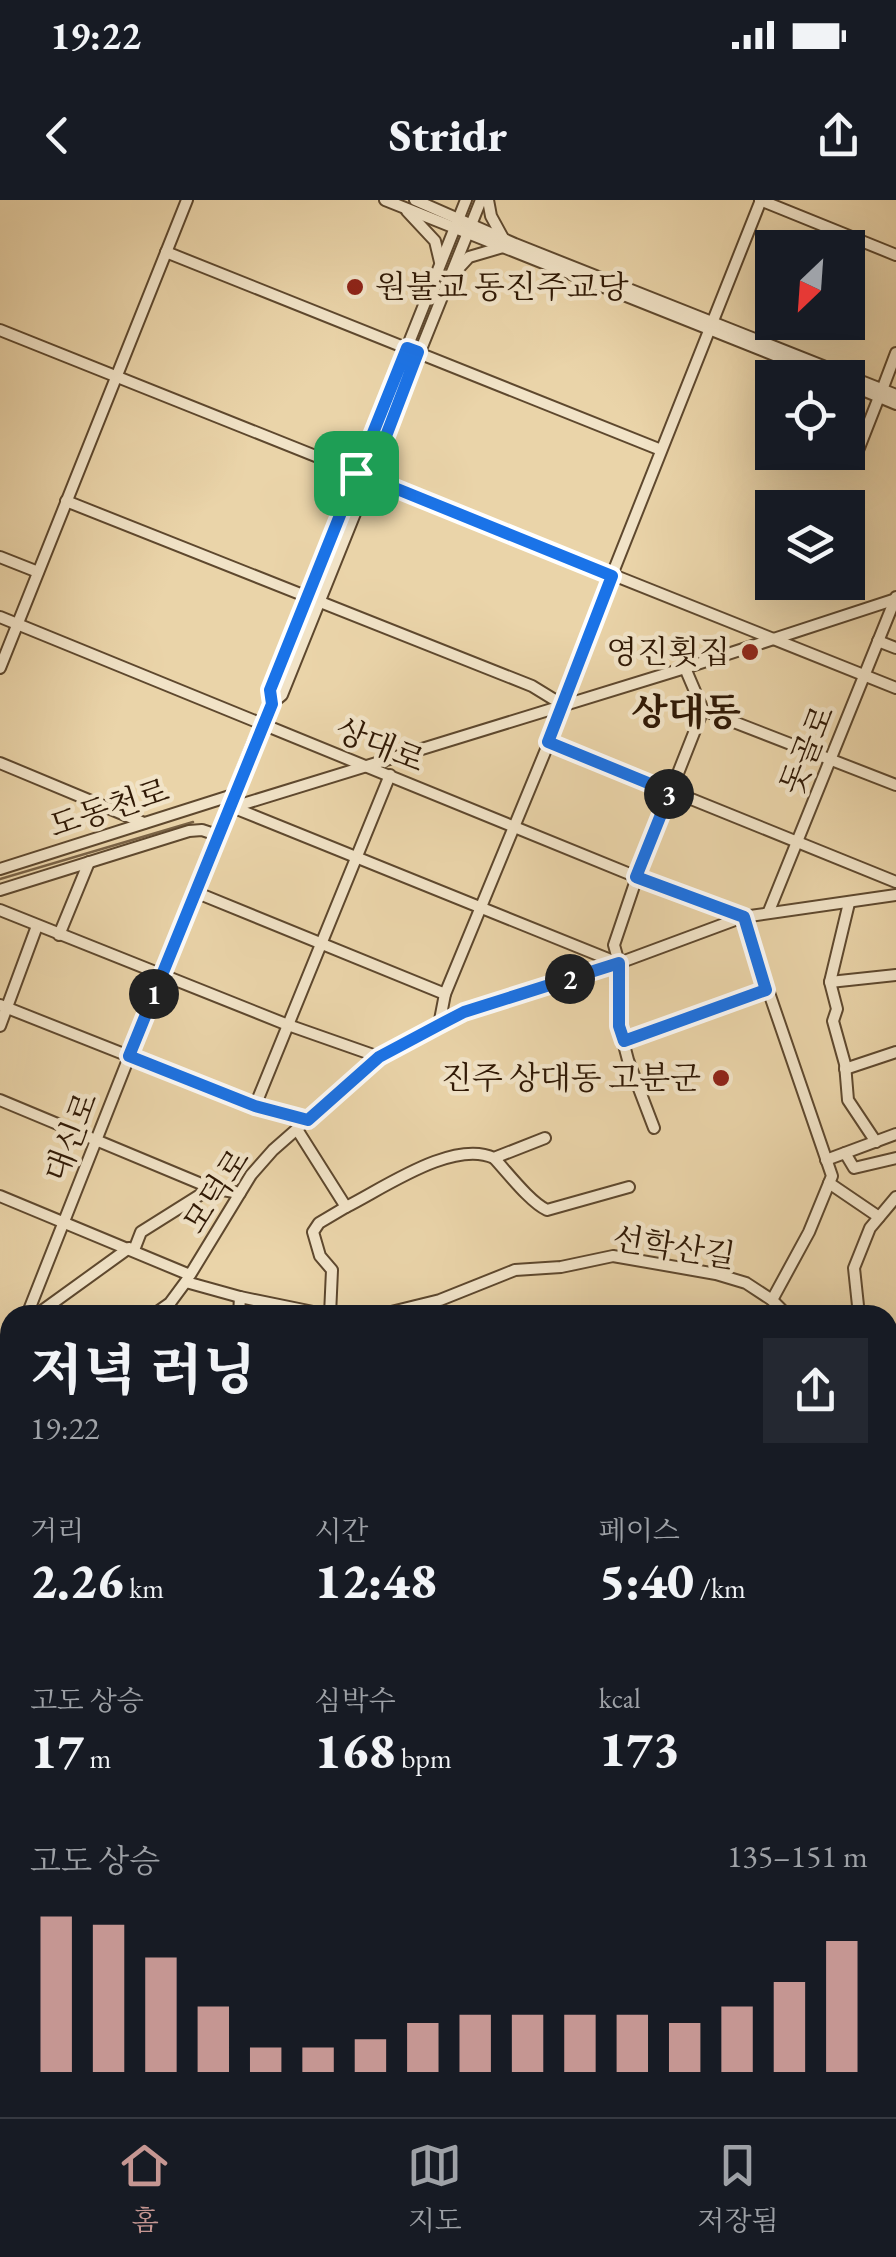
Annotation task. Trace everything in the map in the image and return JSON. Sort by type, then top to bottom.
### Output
[{"type":"street","points":[[0,668],[187,200]]},
{"type":"street","points":[[385,200],[457,224],[713,326],[881,394],[896,404]]},
{"type":"street","points":[[415,200],[457,224]]},
{"type":"street","name":"대신로","points":[[38,1305],[64,1223],[217,835],[262,724],[272,704],[282,695],[370,478],[440,266],[466,200]]},
{"type":"street","points":[[484,200],[503,243]]},
{"type":"street","name":"대신로","points":[[272,704],[270,690],[356,473],[484,200]]},
{"type":"street","points":[[439,1025],[444,994],[564,706],[569,683],[761,200],[896,256]]},
{"type":"street","points":[[402,207],[438,247],[440,266]]},
{"type":"street","points":[[447,282],[469,257],[503,243]]},
{"type":"street","points":[[166,252],[661,450]]},
{"type":"street","points":[[713,326],[788,360]]},
{"type":"street","points":[[0,330],[775,640]]},
{"type":"street","points":[[865,434],[896,353]]},
{"type":"street","points":[[865,390],[896,396]]},
{"type":"street","points":[[66,500],[532,686],[564,706]]},
{"type":"street","points":[[0,558],[38,572]]},
{"type":"street","name":"도동천로","points":[[0,869],[190,809],[230,804],[564,706],[896,598]]},
{"type":"street","name":"돗골로","points":[[769,911],[878,640],[893,614],[896,598]]},
{"type":"street","name":"상대로","points":[[0,616],[636,877],[744,917]]},
{"type":"street","name":"돗골로","points":[[775,640],[864,675]]},
{"type":"street","points":[[878,640],[896,648]]},
{"type":"street","points":[[654,1128],[619,1026],[619,963],[614,944],[702,710],[685,668]]},
{"type":"street","points":[[864,675],[896,688]]},
{"type":"street","points":[[702,710],[896,785]]},
{"type":"street","points":[[548,742],[796,843]]},
{"type":"street","points":[[0,763],[145,823]]},
{"type":"street","points":[[255,1106],[390,775]]},
{"type":"street","points":[[230,804],[480,910],[619,963]]},
{"type":"street","points":[[190,809],[198,815],[194,831]]},
{"type":"street","name":"도동천로","points":[[0,890],[194,831],[217,835]]},
{"type":"street","name":"돗골로","points":[[796,843],[896,882]]},
{"type":"street","points":[[59,935],[89,862]]},
{"type":"street","points":[[195,892],[444,994]]},
{"type":"street","name":"모덕로","points":[[0,1196],[131,1249],[188,1278],[251,1174],[379,1057],[464,1012],[619,963],[744,917],[896,895]]},
{"type":"street","points":[[849,903],[830,982],[837,1009],[833,1021],[846,1069],[848,1100],[876,1142]]},
{"type":"street","points":[[0,910],[161,976],[379,1057]]},
{"type":"street","name":"선학산길","points":[[420,1305],[515,1270],[561,1267],[613,1256],[716,1274],[746,1284],[772,1300],[809,1232],[832,1176],[744,917]]},
{"type":"street","points":[[0,1026],[3,1006],[37,926]]},
{"type":"street","points":[[830,982],[891,976]]},
{"type":"street","points":[[624,1041],[766,990]]},
{"type":"street","points":[[3,1006],[255,1106],[308,1120]]},
{"type":"street","points":[[846,1069],[896,1052]]},
{"type":"street","points":[[0,1100],[211,1188],[240,1193]]},
{"type":"street","points":[[298,1131],[346,1207]]},
{"type":"street","points":[[826,1160],[896,1134]]},
{"type":"street","points":[[494,1158],[545,1138]]},
{"type":"street","points":[[330,1305],[332,1270],[320,1256],[312,1232],[318,1223],[427,1166],[462,1153],[482,1152],[494,1158],[536,1205],[547,1210],[630,1187]]},
{"type":"street","points":[[846,1153],[854,1168],[896,1158]]},
{"type":"street","points":[[829,1184],[880,1216]]},
{"type":"street","points":[[48,1305],[131,1249],[141,1232],[211,1188]]},
{"type":"street","points":[[858,1305],[854,1268],[870,1228],[896,1197]]},
{"type":"street","points":[[168,1305],[188,1278],[240,1298],[277,1305]]},
{"type":"street","points":[[240,1298],[240,1305]]},
{"type":"street","points":[[772,1300],[777,1305]]},
{"type":"waterway","points":[[0,879],[193,822]]},
{"type":"place","name":"원불교 동진주교당","points":[[355,287]]},
{"type":"place","name":"영진횟집","points":[[750,652]]},
{"type":"place","name":"진주 상대동 고분군","points":[[721,1078]]},
{"type":"district","name":"상대동","points":[[686,711]]},
{"type":"route","points":[[407,348],[418,352],[370,478],[612,576],[548,742],[670,792],[636,877],[744,917],[766,990],[624,1041],[619,1026],[619,963],[464,1012],[379,1057],[308,1120],[255,1106],[129,1056],[272,704],[270,690],[356,473],[407,348]]}]
